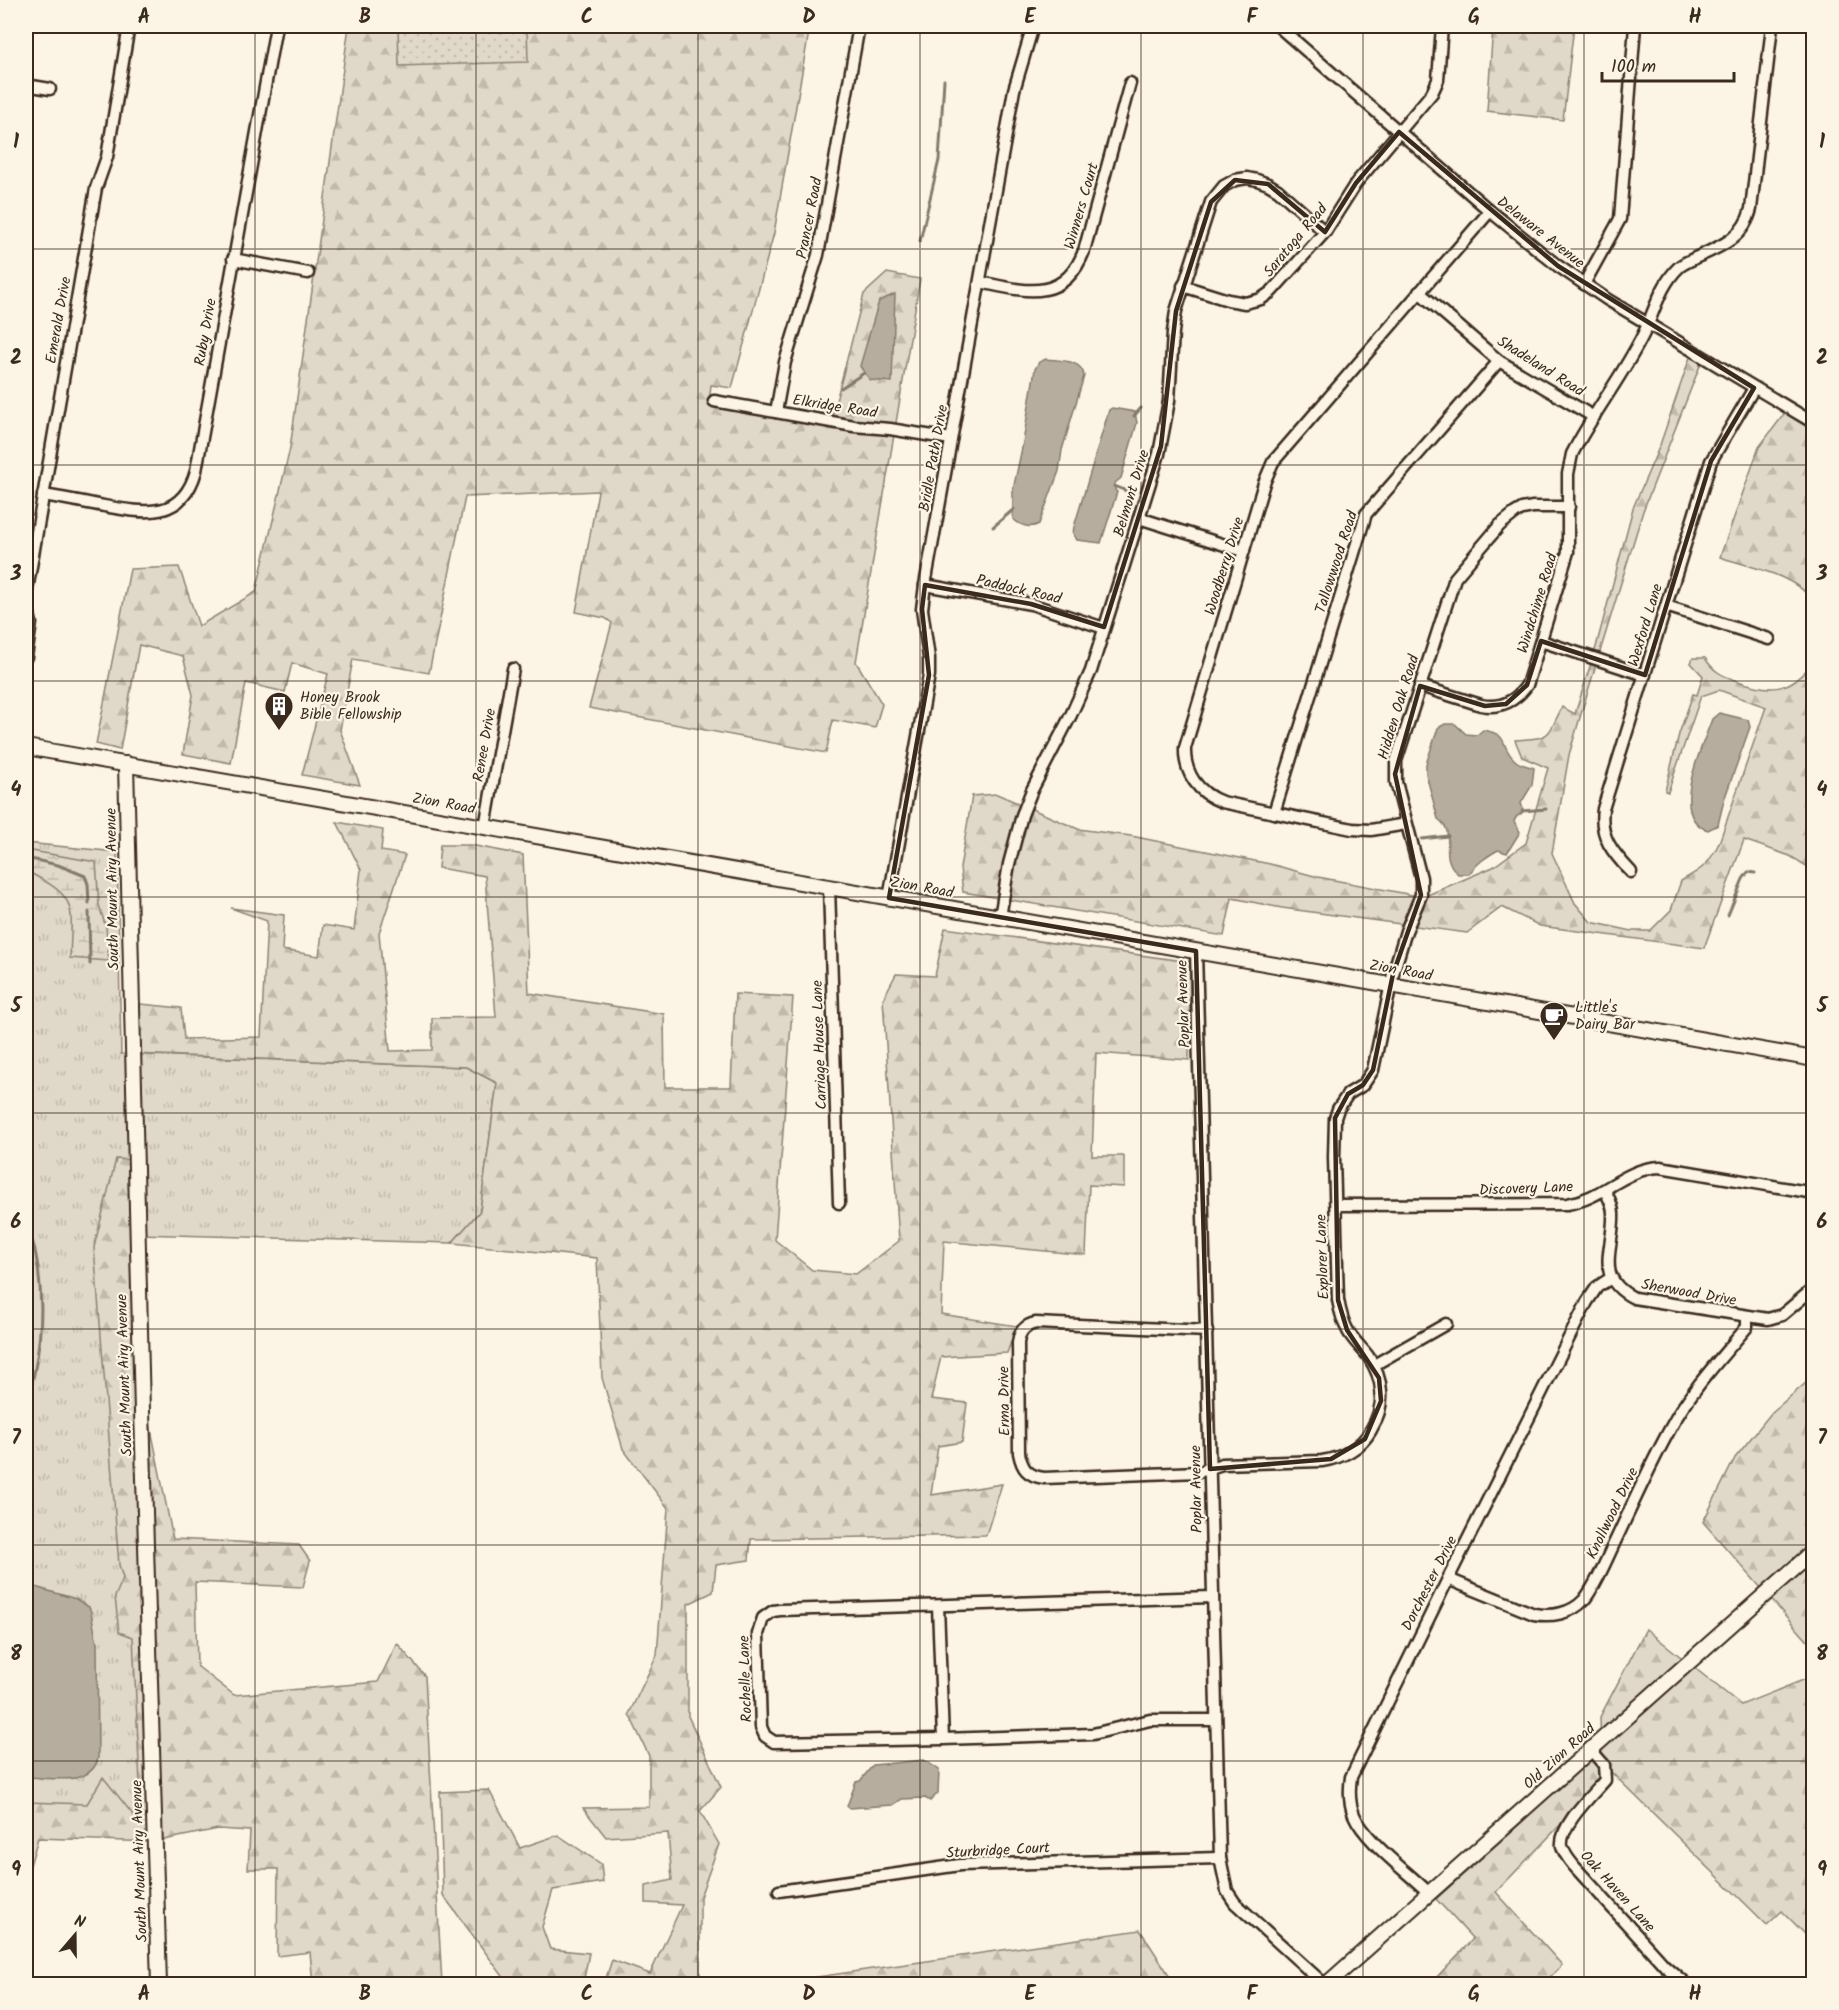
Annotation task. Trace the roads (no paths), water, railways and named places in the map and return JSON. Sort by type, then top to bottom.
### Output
[{"type":"street","name":"Emerald Drive","points":[[26,657],[31,623],[26,595],[96,188],[106,160],[129,26]]},
{"type":"street","name":"Ruby Drive","points":[[43,495],[134,512],[150,512],[170,507],[188,492],[196,471],[276,26]]},
{"type":"street","name":"Prancer Road","points":[[776,412],[785,362],[818,255],[860,26]]},
{"type":"street","name":"Bridle Path Drive","points":[[889,897],[929,667],[922,609],[925,585],[1014,90],[1033,26]]},
{"type":"street","name":"Delaware Avenue","points":[[1278,26],[1533,247],[1584,284],[1814,423]]},
{"type":"street","name":"Saratoga Road","points":[[1183,286],[1235,302],[1249,303],[1260,299],[1275,288],[1325,232],[1356,183],[1430,96],[1437,83],[1442,26]]},
{"type":"street","points":[[1584,284],[1620,219],[1635,26]]},
{"type":"street","name":"Windchime Road","points":[[1420,686],[1485,706],[1506,704],[1518,697],[1527,685],[1569,552],[1568,474],[1570,459],[1643,335],[1652,309],[1679,267],[1732,239],[1749,219],[1772,26]]},
{"type":"street","name":"Winners Court","points":[[980,282],[1040,291],[1057,286],[1076,270],[1084,251],[1130,83]]},
{"type":"street","points":[[26,85],[50,89]]},
{"type":"street","name":"Belmont Drive","points":[[1000,917],[1009,864],[1024,809],[1082,693],[1159,454],[1172,379],[1174,321],[1211,202],[1224,186],[1247,178],[1269,184],[1325,232]]},
{"type":"street","name":"Woodberry Drive","points":[[1406,824],[1371,830],[1352,830],[1222,802],[1208,796],[1193,780],[1185,760],[1185,748],[1264,483],[1273,462],[1490,211]]},
{"type":"street","points":[[233,259],[308,273]]},
{"type":"street","name":"Shadeland Road","points":[[1419,292],[1499,361],[1594,417]]},
{"type":"street","name":"Tallowwood Road","points":[[1274,813],[1366,514],[1499,361]]},
{"type":"street","name":"Wexford Lane","points":[[1631,872],[1606,842],[1602,818],[1711,461],[1754,388]]},
{"type":"street","name":"Elkridge Road","points":[[714,401],[951,439]]},
{"type":"street","name":"Hidden Oak Road","points":[[1390,985],[1406,931],[1421,895],[1421,879],[1396,782],[1395,768],[1455,578],[1500,525],[1515,513],[1533,507],[1569,507]]},
{"type":"street","points":[[1139,518],[1244,551]]},
{"type":"street","name":"Paddock Road","points":[[925,585],[1031,604],[1104,628]]},
{"type":"street","points":[[1666,606],[1769,639]]},
{"type":"street","points":[[1541,641],[1645,675]]},
{"type":"street","name":"Renee Drive","points":[[485,827],[513,669]]},
{"type":"street","name":"Zion Road","points":[[26,747],[1814,1059]]},
{"type":"street","name":"South Mount Airy Avenue","points":[[126,764],[159,1984]]},
{"type":"street","name":"Carriage House Lane","points":[[829,887],[839,1203]]},
{"type":"street","name":"Poplar Avenue","points":[[1196,951],[1220,1858],[1225,1884],[1235,1903],[1325,1984]]},
{"type":"street","name":"Explorer Lane","points":[[1210,1469],[1222,1464],[1332,1459],[1349,1452],[1365,1439],[1379,1413],[1381,1389],[1379,1378],[1374,1365],[1347,1330],[1340,1311],[1335,1118],[1348,1094],[1363,1085],[1373,1070],[1390,985]]},
{"type":"street","name":"Discovery Lane","points":[[1336,1205],[1560,1205],[1587,1200],[1630,1173],[1660,1167],[1814,1194]]},
{"type":"street","points":[[1605,1190],[1613,1210],[1608,1262],[1611,1278]]},
{"type":"street","name":"Sherwood Drive","points":[[1611,1278],[1617,1288],[1634,1298],[1763,1320],[1778,1317],[1814,1288]]},
{"type":"street","name":"Dorchester Drive","points":[[1430,1893],[1365,1832],[1354,1815],[1350,1788],[1354,1769],[1587,1302],[1597,1287],[1611,1278]]},
{"type":"street","name":"Knollwood Drive","points":[[1448,1579],[1520,1610],[1540,1615],[1560,1614],[1583,1601],[1599,1575],[1670,1428],[1696,1389],[1747,1327],[1747,1317]]},
{"type":"street","name":"Erma Drive","points":[[1207,1331],[1036,1323],[1027,1326],[1020,1334],[1018,1343],[1019,1454],[1022,1467],[1027,1472],[1044,1478],[1199,1472],[1210,1469]]},
{"type":"street","points":[[1374,1365],[1446,1324]]},
{"type":"street","name":"Old Zion Road","points":[[1325,1984],[1814,1551]]},
{"type":"street","name":"Rochelle Lane","points":[[1213,1597],[780,1610],[768,1614],[760,1623],[758,1634],[760,1720],[765,1736],[774,1742],[1093,1734],[1141,1721],[1215,1720]]},
{"type":"street","points":[[938,1606],[943,1739]]},
{"type":"street","name":"Oak Haven Lane","points":[[1591,1750],[1604,1765],[1605,1780],[1563,1832],[1564,1853],[1665,1966],[1686,1984]]},
{"type":"street","name":"Sturbridge Court","points":[[778,1891],[960,1865],[1220,1858]]},
{"type":"waterway","points":[[920,241],[939,160],[944,80]]},
{"type":"waterway","points":[[841,388],[864,373]]},
{"type":"waterway","points":[[1134,416],[1141,408]]},
{"type":"waterway","points":[[1114,486],[1132,493]]},
{"type":"waterway","points":[[993,527],[1014,509]]},
{"type":"waterway","points":[[1522,811],[1546,809]]},
{"type":"waterway","points":[[1422,839],[1448,836]]},
{"type":"waterway","points":[[26,858],[58,865],[85,876],[89,903]]},
{"type":"waterway","points":[[1728,915],[1743,879],[1748,872],[1755,873]]},
{"type":"waterway","points":[[89,912],[90,964]]},
{"type":"waterway","points":[[26,1229],[35,1253],[41,1303],[40,1338],[26,1407]]},
{"type":"place","name":"Honey Brook Bible Fellowship","points":[[279,732]]},
{"type":"place","name":"Little's Dairy Bar","points":[[1554,1042]]}]
